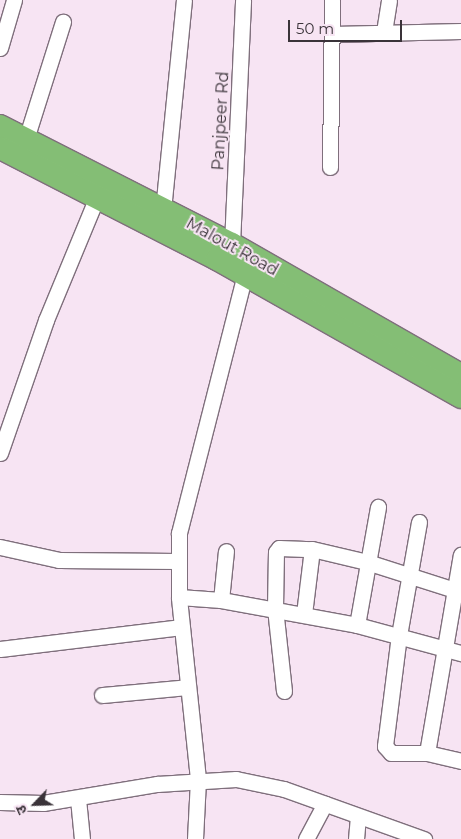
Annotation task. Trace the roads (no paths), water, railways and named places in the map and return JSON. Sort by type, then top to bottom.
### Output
[{"type":"highway","name":"Malout Road","points":[[0,126],[232,244],[461,375]]},
{"type":"highway","name":"Malout Road","points":[[0,148],[246,275],[461,397]]},
{"type":"street","points":[[0,48],[14,0]]},
{"type":"street","points":[[163,210],[184,0]]},
{"type":"street","name":"Panjpeer Rd","points":[[232,244],[243,0]]},
{"type":"street","points":[[330,166],[332,0]]},
{"type":"street","points":[[384,32],[389,0]]},
{"type":"street","points":[[26,139],[63,22]]},
{"type":"street","points":[[333,34],[461,31]]},
{"type":"street","points":[[0,453],[46,320],[98,197]]},
{"type":"street","points":[[195,839],[198,779],[179,597],[177,561],[179,533],[246,275]]},
{"type":"street","points":[[357,625],[378,507]]},
{"type":"street","points":[[419,522],[399,635],[385,746],[391,752],[427,753],[461,761]]},
{"type":"street","points":[[284,691],[275,608],[276,552],[285,546],[312,549],[367,562],[457,591]]},
{"type":"street","points":[[0,547],[59,560],[177,561]]},
{"type":"street","points":[[304,614],[312,549]]},
{"type":"street","points":[[221,600],[226,551]]},
{"type":"street","points":[[427,753],[444,648],[457,591],[461,555]]},
{"type":"street","points":[[179,597],[221,600],[275,608],[399,635],[461,653]]},
{"type":"street","points":[[0,649],[182,627]]},
{"type":"street","points":[[102,696],[188,687]]},
{"type":"street","points":[[0,802],[43,803],[198,779],[236,779],[284,789],[358,818],[420,838]]},
{"type":"street","points":[[78,799],[82,839]]},
{"type":"street","points":[[306,839],[325,804]]},
{"type":"street","points":[[356,839],[358,818]]}]
